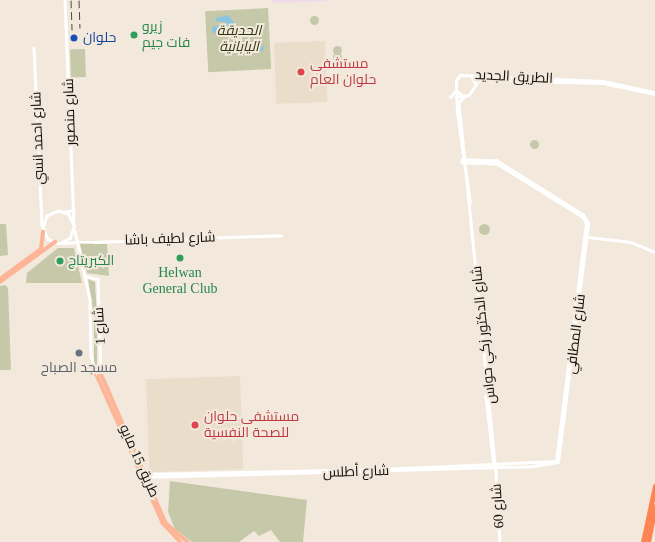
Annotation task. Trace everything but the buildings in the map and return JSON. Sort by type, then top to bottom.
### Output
[{"type":"highway","points":[[642,542],[655,486]]},
{"type":"highway","points":[[648,542],[655,507]]},
{"type":"main road","points":[[0,280],[41,249],[43,229]]},
{"type":"main road","points":[[0,280],[57,243]]},
{"type":"main road","points":[[96,374],[101,373]]},
{"type":"main road","name":"طريق 15 مايو","points":[[101,373],[165,527],[180,542]]},
{"type":"main road","name":"طريق 15 مايو","points":[[96,374],[144,476]]},
{"type":"main road","name":"طريق 15 مايو","points":[[177,538],[188,542]]},
{"type":"street","name":"شارع منصور","points":[[65,0],[74,226],[84,276],[96,374]]},
{"type":"street","name":"شارع احمد انسي","points":[[34,48],[43,229]]},
{"type":"street","points":[[467,74],[474,78],[476,84]]},
{"type":"street","name":"الطريق الجديد","points":[[467,74],[606,81],[655,93],[603,83],[484,80],[476,84],[465,96],[456,97],[456,78],[467,74]]},
{"type":"street","points":[[450,97],[456,90],[465,96],[459,102],[464,162]]},
{"type":"street","points":[[456,97],[464,162]]},
{"type":"street","points":[[464,162],[495,163],[583,216]]},
{"type":"street","name":"شارع الدكتور زكي حواس","points":[[464,162],[470,203],[496,467]]},
{"type":"street","points":[[62,212],[74,226],[70,238],[57,243],[43,229],[50,214],[62,212],[74,210]]},
{"type":"street","name":"شارع المطافي","points":[[560,454],[588,237],[588,223],[583,216]]},
{"type":"street","name":"شارع المطافي","points":[[560,454],[586,236],[583,216]]},
{"type":"street","name":"شارع لطيف باشا","points":[[57,243],[281,235]]},
{"type":"street","points":[[588,237],[631,242],[655,252]]},
{"type":"street","name":"شارع 1","points":[[84,276],[98,279],[101,373]]},
{"type":"street","name":"شارع الدكتور زكي حواس","points":[[490,396],[486,396],[496,467]]},
{"type":"street","name":"شارع أطلس","points":[[144,476],[496,467],[552,463],[560,454]]},
{"type":"street","name":"شارع 60","points":[[496,467],[500,542]]},
{"type":"shaded area","points":[[272,0],[327,0],[327,1],[274,3]]},
{"type":"shaded area","name":"مستشفى حلوان العام","points":[[325,41],[327,102],[276,104],[274,43]]},
{"type":"shaded area","name":"مستشفي حلوان للصحة النفسية","points":[[240,376],[243,469],[149,472],[146,379]]},
{"type":"green space","name":"الحديقة اليابانية","points":[[268,8],[271,69],[208,72],[205,11]]},
{"type":"green space","points":[[314,15],[319,20],[314,25],[309,20]]},
{"type":"green space","points":[[337,45],[342,50],[337,55],[332,50]]},
{"type":"green space","points":[[85,49],[86,77],[71,78],[70,50]]},
{"type":"green space","points":[[337,52],[342,57],[337,62],[332,57]]},
{"type":"green space","points":[[534,139],[539,144],[534,149],[529,144]]},
{"type":"green space","points":[[0,224],[6,224],[8,255],[0,256]]},
{"type":"green space","points":[[482,224],[486,224],[488,225],[488,233],[482,234],[479,231],[479,227]]},
{"type":"green space","points":[[80,244],[107,244],[109,276],[87,273]]},
{"type":"green space","name":"الكبريتاج","points":[[58,248],[74,248],[82,283],[26,283],[27,273]]},
{"type":"green space","points":[[88,279],[95,282],[97,317],[94,317]]},
{"type":"green space","points":[[5,285],[8,288],[11,370],[0,370],[0,286]]},
{"type":"green space","points":[[94,323],[97,323],[97,367],[94,367]]},
{"type":"green space","points":[[170,481],[307,500],[303,542],[280,542],[271,530],[259,536],[254,531],[239,542],[192,542],[175,529],[168,512]]},
{"type":"water","points":[[228,15],[234,22],[231,32],[219,35],[212,32],[213,26],[225,26],[225,22],[215,21],[216,18]]},
{"type":"water","points":[[256,43],[264,47],[263,51],[252,50],[252,47],[257,49],[257,46],[240,44]]},
{"type":"railway","points":[[71,0],[72,30]]},
{"type":"railway","points":[[79,0],[80,28]]},
{"type":"place","name":"زيرو فات جيم","points":[[134,35]]},
{"type":"place","name":"حلوان","points":[[74,38]]},
{"type":"place","name":"مستشفى حلوان العام","points":[[301,72]]},
{"type":"place","name":"Helwan General Club","points":[[180,258]]},
{"type":"place","name":"الكبريتاج","points":[[60,261]]},
{"type":"place","name":"مسجد الصباح","points":[[79,353]]},
{"type":"place","name":"مستشفي حلوان للصحة النفسية","points":[[195,425]]}]
